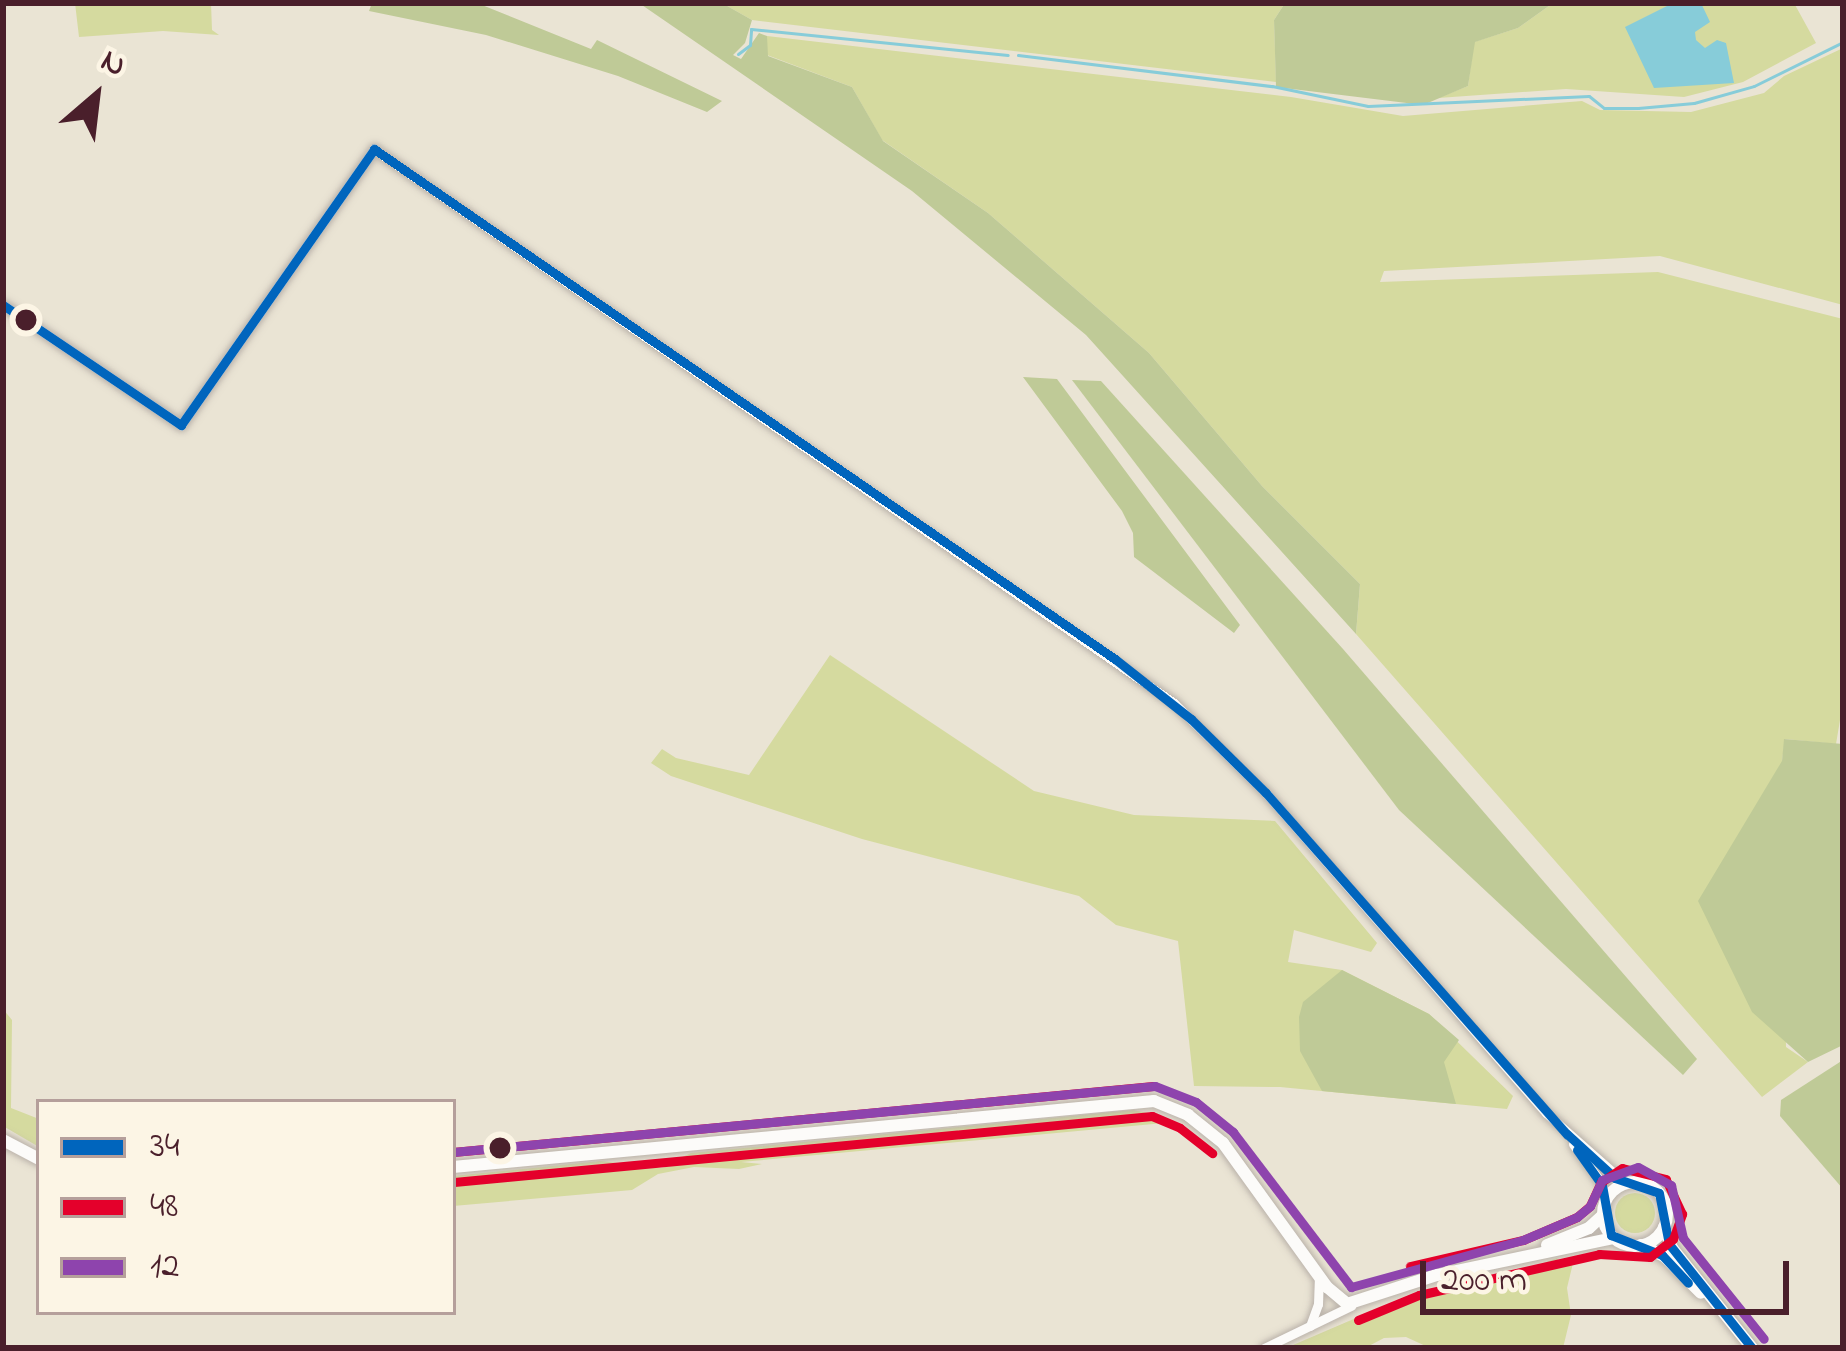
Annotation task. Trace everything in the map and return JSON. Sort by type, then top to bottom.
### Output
[{"type":"street","points":[[3,305],[181,425],[374,149],[1174,704],[1266,793],[1567,1134],[1601,1182],[1614,1238]]},
{"type":"street","points":[[456,1167],[1154,1101],[1188,1114],[1223,1143],[1336,1298],[1353,1306]]},
{"type":"street","points":[[1567,1134],[1625,1184],[1645,1184],[1659,1193],[1672,1249],[1752,1348]]},
{"type":"street","points":[[3,1140],[36,1157]]},
{"type":"street","points":[[1528,1254],[1589,1228],[1625,1184]]},
{"type":"street","points":[[1641,1245],[1664,1227]]},
{"type":"street","points":[[1264,1348],[1414,1282],[1614,1238],[1664,1256],[1711,1301]]},
{"type":"street","points":[[1310,1326],[1318,1304],[1318,1275]]},
{"type":"green space","points":[[75,3],[211,3],[212,30],[219,35],[163,31],[79,37]]},
{"type":"green space","points":[[372,3],[477,3],[591,49],[597,40],[722,101],[707,112],[618,76],[486,35],[369,11]]},
{"type":"green space","points":[[639,3],[722,3],[752,20],[745,43],[733,55],[741,59],[759,33],[767,36],[768,56],[852,87],[883,141],[988,213],[1149,353],[1262,486],[1360,584],[1356,634],[1086,335],[912,191]]},
{"type":"green space","points":[[722,3],[1285,3],[1274,20],[1276,82],[752,20]]},
{"type":"green space","points":[[1285,3],[1553,3],[1518,28],[1475,42],[1468,86],[1423,105],[1276,87],[1274,20]]},
{"type":"green space","points":[[1553,3],[1794,3],[1816,43],[1743,82],[1684,97],[1566,89],[1438,98],[1468,86],[1474,42],[1518,28]]},
{"type":"green space","points":[[767,36],[1291,97],[1403,116],[1582,101],[1600,110],[1691,112],[1764,93],[1784,76],[1843,48],[1843,305],[1660,256],[1384,271],[1380,282],[1658,272],[1843,319],[1843,702],[1836,744],[1785,739],[1782,761],[1786,1047],[1808,1062],[1762,1097],[1356,634],[1360,584],[1262,486],[1149,353],[988,213],[882,140],[852,87],[767,55]]},
{"type":"green space","points":[[1023,377],[1057,379],[1240,625],[1234,633],[1134,557],[1133,533],[1122,511]]},
{"type":"green space","points":[[1072,380],[1101,381],[1343,649],[1697,1059],[1683,1075],[1399,810]]},
{"type":"green space","points":[[830,655],[1034,791],[1134,815],[1275,821],[1377,943],[1371,952],[1294,930],[1288,962],[1342,970],[1429,1014],[1513,1096],[1507,1109],[1280,1087],[1194,1086],[1178,941],[1116,925],[1079,896],[862,839],[671,776],[651,763],[662,749],[676,758],[749,775]]},
{"type":"green space","points":[[1784,739],[1843,744],[1843,1045],[1808,1062],[1752,1012],[1698,901],[1782,761]]},
{"type":"green space","points":[[1342,970],[1429,1014],[1459,1040],[1444,1062],[1456,1104],[1322,1091],[1300,1051],[1299,1017],[1303,1002]]},
{"type":"green space","points":[[3,1009],[12,1020],[11,1108],[36,1118],[36,1145],[3,1126]]},
{"type":"green space","points":[[1843,1060],[1843,1189],[1780,1116],[1781,1100]]},
{"type":"green space","points":[[1133,1110],[1148,1113],[1093,1121],[1143,1118],[1164,1123],[741,1162],[762,1164],[739,1169],[694,1167],[658,1174],[632,1190],[456,1206],[456,1176],[601,1161],[661,1168],[708,1158],[676,1160],[691,1153]]},
{"type":"green space","points":[[1635,1193],[1649,1199],[1655,1213],[1649,1227],[1635,1233],[1621,1227],[1615,1213],[1621,1199]]},
{"type":"green space","points":[[1557,1258],[1561,1265],[1573,1263],[1567,1288],[1571,1315],[1563,1348],[1430,1348],[1406,1337],[1384,1338],[1365,1348],[1286,1348],[1412,1294],[1511,1275]]},
{"type":"water","points":[[1701,3],[1710,22],[1695,32],[1696,40],[1705,48],[1717,40],[1726,43],[1734,83],[1654,88],[1625,27],[1671,4]]},
{"type":"waterway","points":[[738,54],[750,45],[751,29],[1008,55]]},
{"type":"waterway","points":[[1018,55],[1272,86],[1368,106],[1589,96],[1604,108],[1638,108],[1694,103],[1754,86],[1843,42]]},
{"type":"transit line","name":"34","points":[[374,149],[1115,659],[1191,719],[1266,793],[1567,1134],[1615,1178],[1659,1193],[1669,1244],[1752,1348]]},
{"type":"transit line","name":"34","points":[[181,425],[374,149]]},
{"type":"transit line","name":"34","points":[[3,305],[181,425]]},
{"type":"transit line","name":"48","points":[[456,1152],[1153,1086]]},
{"type":"transit line","name":"12","points":[[456,1152],[1155,1086],[1196,1102],[1233,1132],[1351,1287],[1523,1240],[1577,1217],[1590,1206],[1602,1180],[1638,1167],[1671,1185],[1683,1238],[1764,1339]]},
{"type":"transit line","name":"48","points":[[456,1182],[1152,1116],[1180,1128],[1212,1153]]},
{"type":"transit line","name":"34","points":[[1577,1150],[1602,1185],[1611,1235],[1662,1255],[1688,1283]]},
{"type":"transit line","name":"48","points":[[1358,1320],[1419,1295],[1599,1254],[1650,1257],[1673,1239],[1682,1214],[1666,1179],[1622,1168],[1601,1182],[1590,1206],[1577,1217],[1523,1240],[1410,1266]]}]
